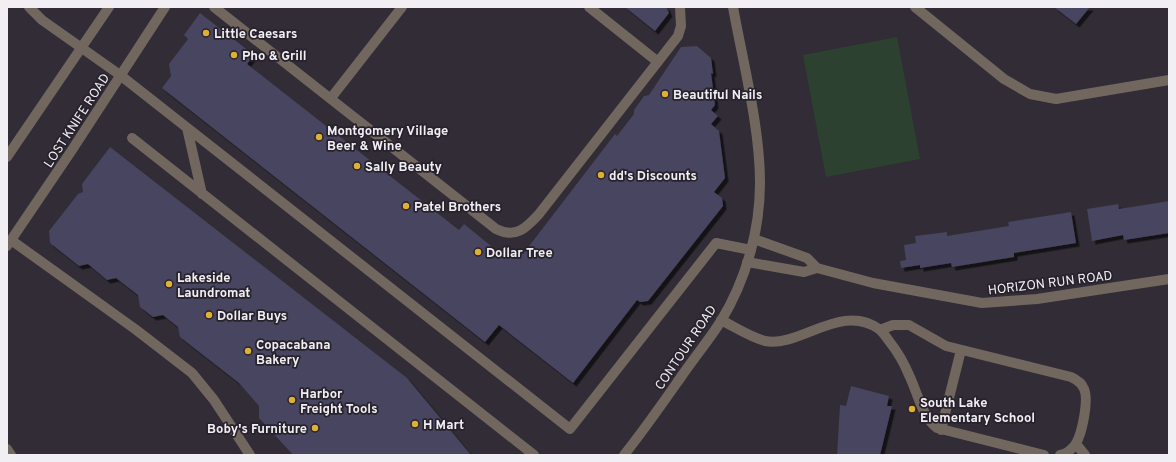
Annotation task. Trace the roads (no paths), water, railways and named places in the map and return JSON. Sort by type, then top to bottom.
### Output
[{"type":"street","points":[[29,7],[42,20],[120,75],[570,430],[716,243],[751,250]]},
{"type":"street","points":[[7,158],[109,7]]},
{"type":"street","name":"LOST KNIFE ROAD","points":[[9,243],[164,7]]},
{"type":"street","points":[[214,7],[496,229],[504,233],[512,233],[528,226],[539,214],[658,62],[678,36],[681,26],[680,7]]},
{"type":"street","points":[[331,98],[402,7]]},
{"type":"street","points":[[589,7],[658,62]]},
{"type":"street","name":"CONTOUR ROAD","points":[[624,455],[640,436],[721,320],[738,286],[754,239],[758,216],[760,183],[759,147],[733,7]]},
{"type":"street","points":[[915,7],[1004,79],[1030,94],[1056,99],[1169,80]]},
{"type":"street","points":[[187,128],[202,194]]},
{"type":"street","points":[[132,138],[534,455]]},
{"type":"street","name":"HORIZON RUN ROAD","points":[[754,239],[807,258],[817,268],[873,283],[949,298],[987,303],[1060,296],[1169,279]]},
{"type":"street","points":[[9,243],[135,329],[192,373],[214,400],[250,455]]},
{"type":"street","name":"HORIZON RUN ROAD","points":[[747,262],[804,272],[817,268]]},
{"type":"street","points":[[721,320],[766,341],[795,337],[819,327],[842,322],[863,322],[880,330],[897,351],[931,422],[941,430],[1044,455]]},
{"type":"street","points":[[880,330],[894,325],[908,326],[934,341],[961,350],[1071,377],[1078,381],[1083,387],[1087,403],[1076,444],[1071,450],[1060,455]]},
{"type":"street","points":[[941,430],[961,350]]},
{"type":"street","points":[[1076,444],[1085,455]]},
{"type":"street","points":[[7,449],[11,455]]},
{"type":"place","name":"Little Caesars","points":[[206,33]]},
{"type":"place","name":"Pho & Grill","points":[[234,55]]},
{"type":"place","name":"Beautiful Nails","points":[[665,94]]},
{"type":"place","name":"Montgomery Village Beer & Wine","points":[[319,137]]},
{"type":"place","name":"Sally Beauty","points":[[357,166]]},
{"type":"place","name":"dd's Discounts","points":[[601,175]]},
{"type":"place","name":"Patel Brothers","points":[[406,206]]},
{"type":"place","name":"Dollar Tree","points":[[478,252]]},
{"type":"place","name":"Lakeside Laundromat","points":[[169,284]]},
{"type":"place","name":"Dollar Buys","points":[[209,315]]},
{"type":"place","name":"Copacabana Bakery","points":[[248,351]]},
{"type":"place","name":"Harbor Freight Tools","points":[[292,400]]},
{"type":"place","name":"South Lake Elementary School","points":[[912,409]]},
{"type":"place","name":"H Mart","points":[[415,424]]},
{"type":"place","name":"Boby's Furniture","points":[[315,428]]}]
